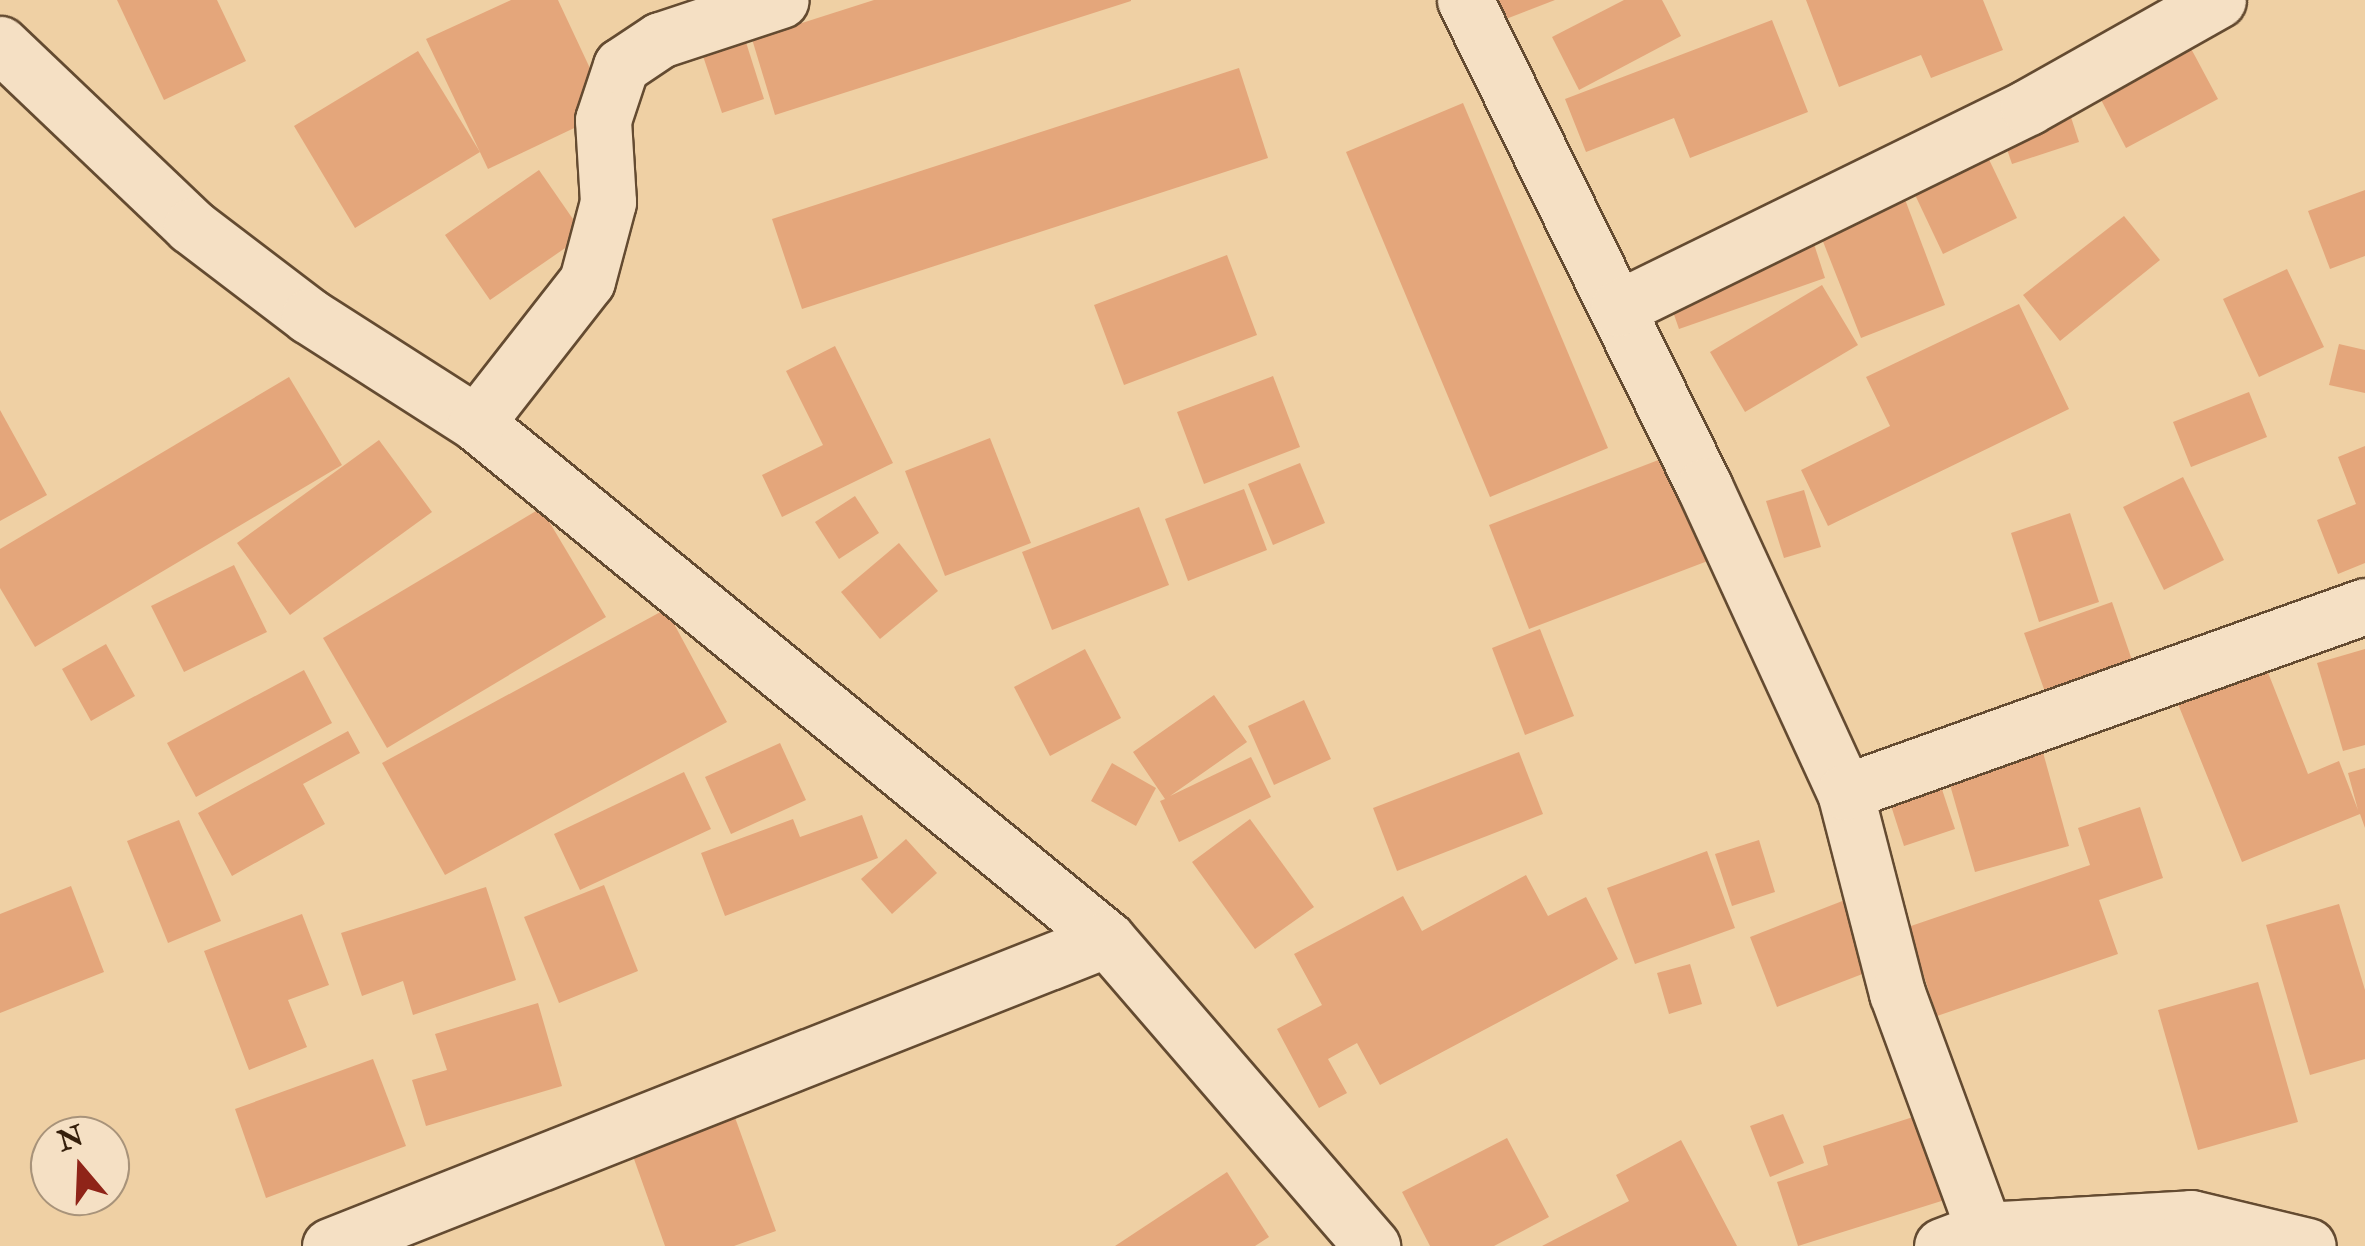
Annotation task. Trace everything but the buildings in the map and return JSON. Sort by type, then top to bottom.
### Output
[{"type":"street","points":[[476,423],[587,281],[608,202],[603,120],[620,66],[660,40],[782,0]]},
{"type":"street","points":[[1465,0],[1618,308],[1846,792],[1963,1238],[2191,1218],[2308,1246]]},
{"type":"street","points":[[1618,308],[2028,107],[2218,0]]},
{"type":"street","points":[[0,44],[191,226],[310,316],[476,423],[1107,939],[1372,1246]]},
{"type":"street","points":[[1846,792],[2365,606]]},
{"type":"street","points":[[330,1246],[1107,939]]}]
